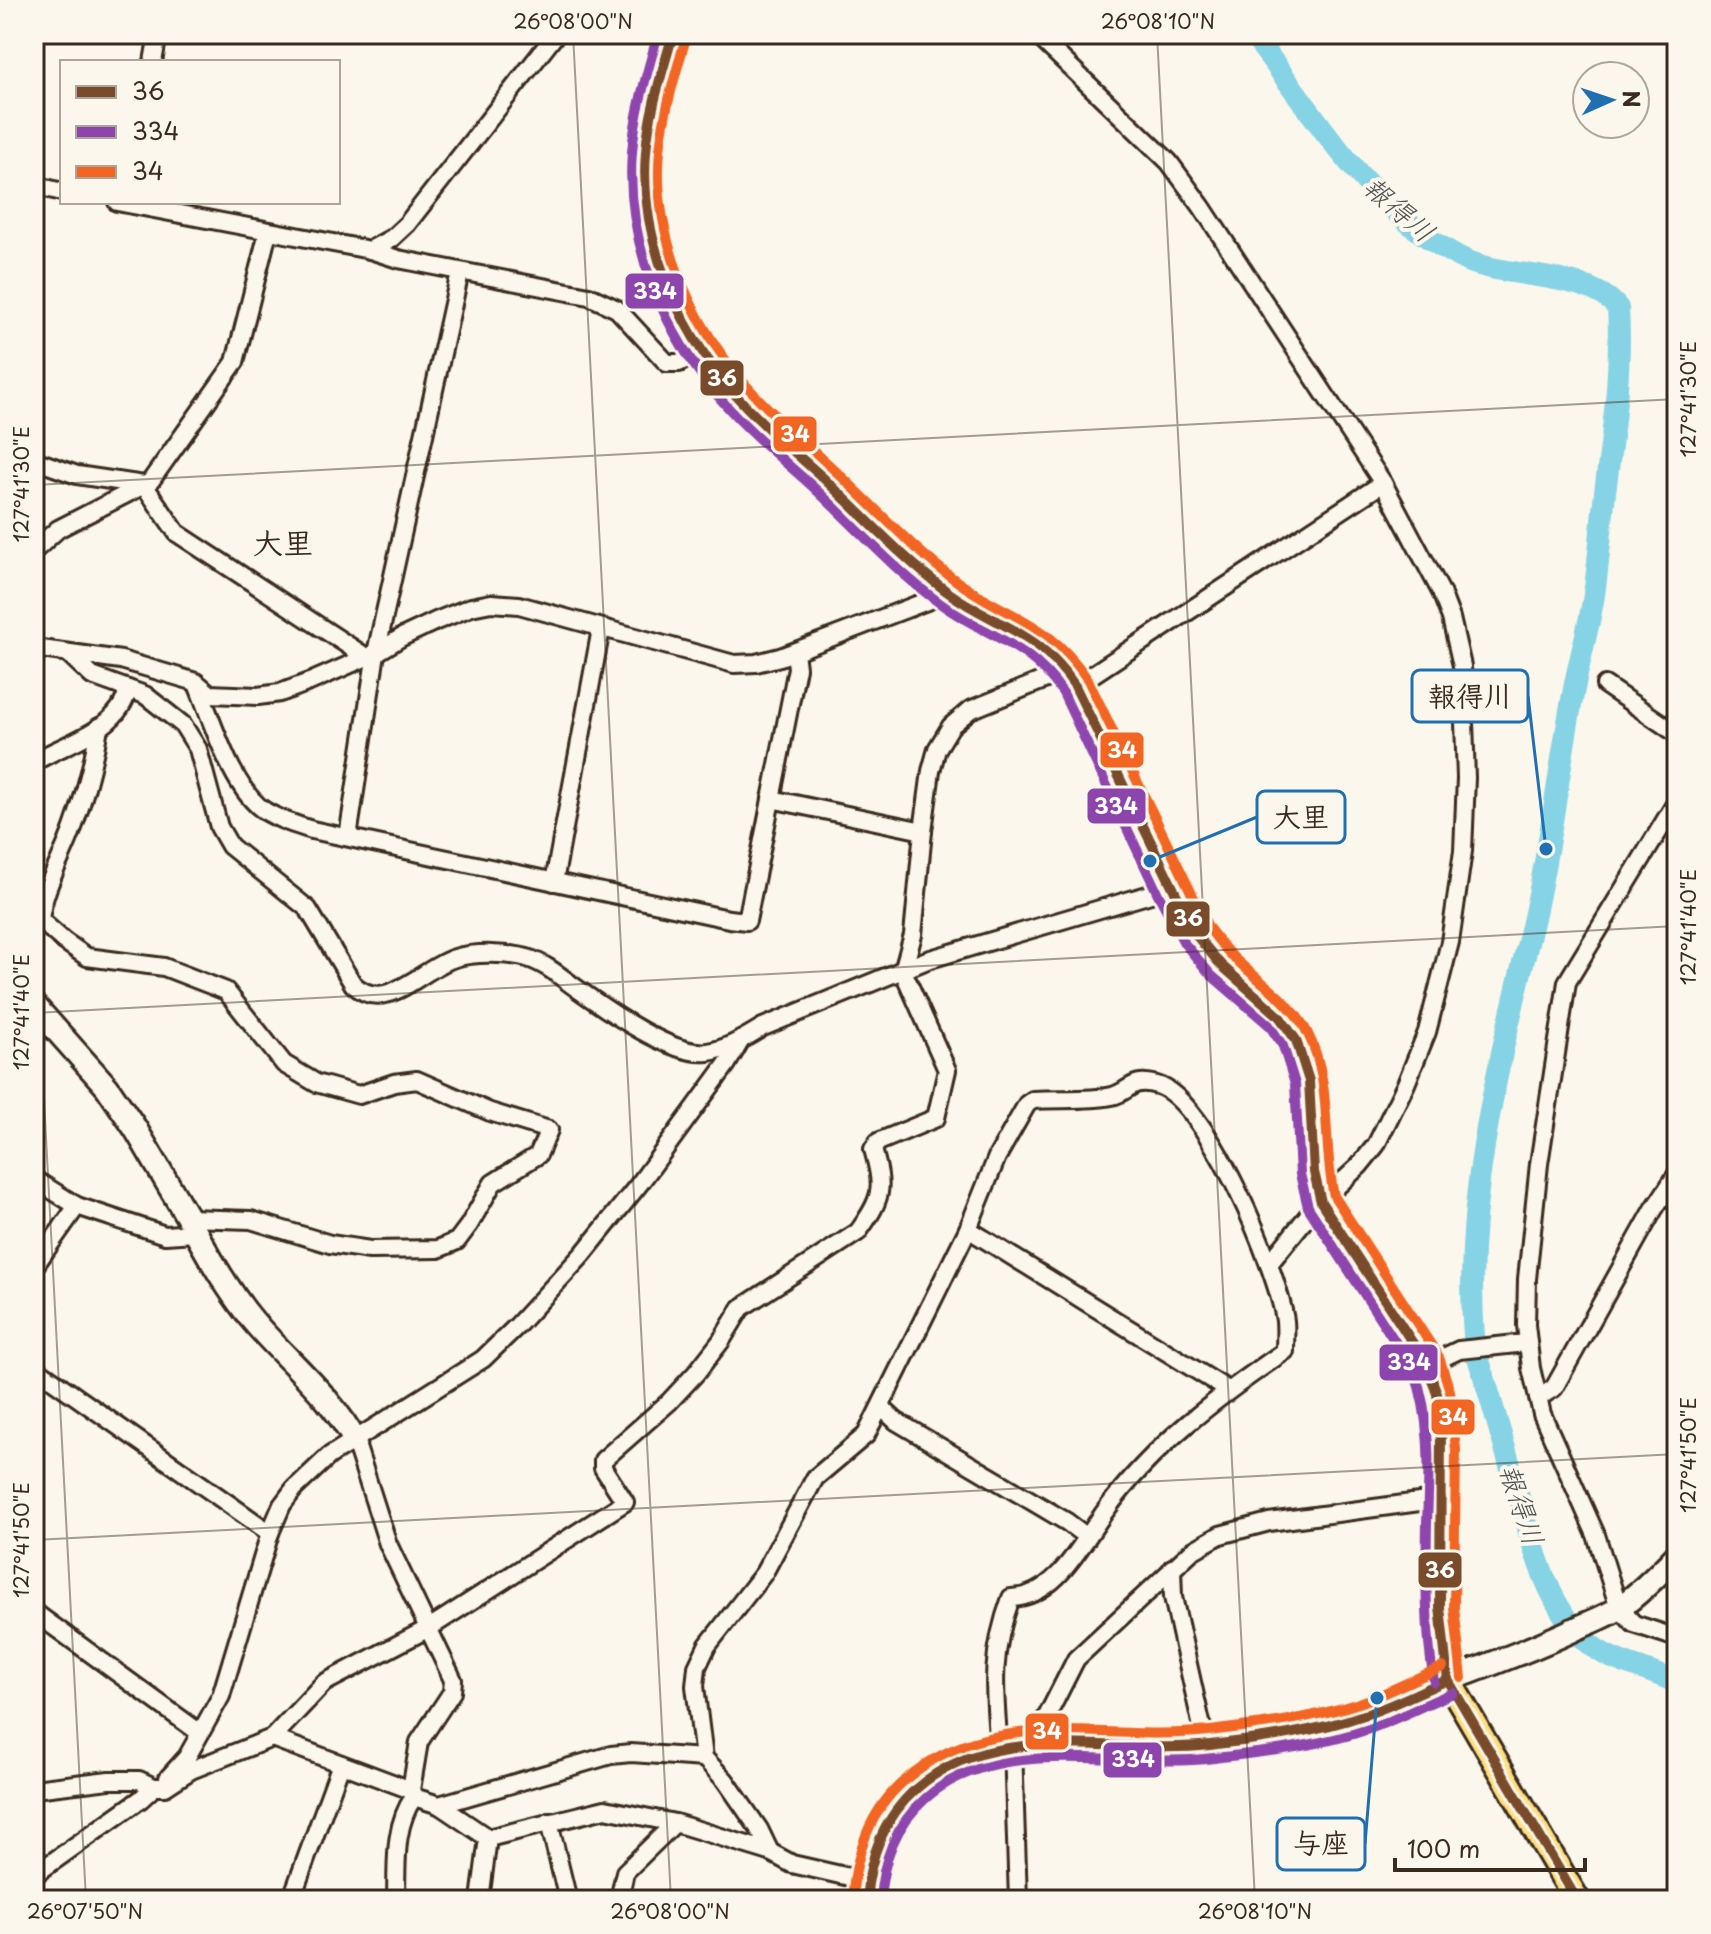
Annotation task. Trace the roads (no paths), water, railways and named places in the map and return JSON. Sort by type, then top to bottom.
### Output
[{"type":"main road","points":[[673,34],[649,127],[645,163],[646,196],[650,228],[666,282],[701,351],[746,406],[945,590],[969,607],[1032,638],[1057,658],[1184,916],[1209,953],[1279,1016],[1296,1040],[1309,1081],[1314,1172],[1321,1202],[1427,1365],[1439,1395],[1443,1645],[1448,1680],[1577,1900]]},
{"type":"street","points":[[153,60],[158,34]]},
{"type":"street","points":[[370,250],[392,238],[407,224],[556,34]]},
{"type":"street","points":[[1036,34],[1142,134],[1182,177],[1383,483],[1441,592],[1462,666],[1465,726],[1463,851],[1450,942],[1427,1032],[1376,1145],[1321,1202],[1269,1264]]},
{"type":"street","points":[[34,185],[60,192]]},
{"type":"street","points":[[132,204],[589,296],[617,309],[667,363],[679,363],[701,351]]},
{"type":"street","points":[[34,551],[58,529],[150,482],[235,362],[268,232]]},
{"type":"street","points":[[348,837],[371,655],[460,272]]},
{"type":"street","points":[[34,460],[77,475],[144,485],[177,533],[371,655]]},
{"type":"street","points":[[34,1875],[160,1787],[191,1770],[272,1738],[324,1683],[429,1628],[625,1502],[603,1468],[603,1460],[659,1411],[696,1373],[741,1308],[858,1232],[870,1215],[881,1180],[873,1149],[878,1142],[936,1118],[947,1070],[903,971],[913,935],[931,771],[937,749],[951,726],[970,710],[1070,679],[1383,483]]},
{"type":"street","points":[[34,648],[121,660],[196,682],[210,694],[271,695],[296,688],[371,655],[436,621],[482,604],[519,605],[734,664],[756,663],[795,652],[940,596],[945,590]]},
{"type":"street","points":[[554,882],[601,629]]},
{"type":"street","points":[[196,682],[229,762],[247,794],[262,810],[283,821],[554,882],[747,921],[797,668],[795,652]]},
{"type":"street","points":[[69,654],[92,676],[145,695],[167,709],[192,736],[219,827],[230,846],[308,909],[341,965],[363,994],[378,997],[392,993],[456,957],[514,956],[545,965],[600,1005],[674,1048],[695,1053],[710,1052],[927,960],[1171,888]]},
{"type":"street","points":[[1605,685],[1677,734]]},
{"type":"street","points":[[34,762],[111,722],[125,703],[128,689]]},
{"type":"street","points":[[34,1179],[77,1206],[165,1235],[192,1226],[251,1220],[330,1244],[370,1250],[438,1249],[457,1241],[493,1183],[538,1155],[549,1130],[490,1112],[417,1080],[394,1083],[359,1095],[316,1083],[284,1064],[226,991],[164,967],[87,957],[36,923],[43,897],[73,827],[99,727]]},
{"type":"street","points":[[771,799],[923,831]]},
{"type":"street","points":[[1677,801],[1567,982],[1539,1164],[1522,1343],[1542,1414],[1596,1535],[1613,1611],[1634,1624],[1677,1638]]},
{"type":"street","points":[[34,1005],[107,1087],[142,1139],[239,1302],[331,1403],[355,1441],[388,1544],[453,1680],[452,1692],[419,1742],[412,1794],[405,1809],[398,1847],[396,1900]]},
{"type":"street","points":[[160,1787],[187,1757],[221,1696],[270,1533],[282,1505],[294,1489],[329,1456],[483,1359],[517,1326],[583,1254],[640,1183],[727,1064],[741,1040]]},
{"type":"street","points":[[770,1852],[759,1829],[734,1792],[704,1758],[695,1686],[697,1667],[707,1646],[764,1573],[815,1478],[866,1435],[968,1229],[987,1178],[1027,1104],[1033,1100],[1115,1096],[1133,1083],[1156,1085],[1182,1101],[1198,1119],[1221,1157],[1269,1264],[1285,1323],[1285,1351],[1228,1390],[1177,1433],[1129,1480],[1070,1562],[1026,1598],[1011,1598],[998,1638],[993,1678],[1006,1748],[1018,1900]]},
{"type":"street","points":[[1538,1398],[1554,1388],[1654,1209],[1677,1174]]},
{"type":"street","points":[[34,1267],[77,1206]]},
{"type":"street","points":[[968,1229],[1228,1390]]},
{"type":"street","points":[[1427,1365],[1459,1350],[1522,1343]]},
{"type":"street","points":[[34,1367],[270,1533]]},
{"type":"street","points":[[881,1407],[896,1421],[1067,1522],[1087,1537]]},
{"type":"street","points":[[1039,1746],[1042,1726],[1076,1659],[1192,1551],[1220,1535],[1269,1522],[1442,1499]]},
{"type":"street","points":[[272,1738],[439,1805],[488,1838],[605,1809],[675,1823],[770,1852],[792,1864],[866,1890],[873,1853],[885,1822],[907,1794],[951,1763],[978,1753],[1006,1748],[1170,1748],[1206,1745],[1310,1729],[1355,1718],[1547,1643],[1613,1611],[1657,1576],[1677,1555]]},
{"type":"street","points":[[1172,1568],[1173,1597],[1206,1745]]},
{"type":"street","points":[[34,1612],[200,1733]]},
{"type":"street","points":[[439,1805],[611,1755],[631,1753],[704,1758]]},
{"type":"street","points":[[291,1900],[341,1764]]},
{"type":"street","points":[[34,1789],[109,1780],[139,1780],[160,1787]]},
{"type":"street","points":[[549,1822],[568,1900]]},
{"type":"street","points":[[619,1900],[625,1872],[675,1823]]},
{"type":"street","points":[[480,1900],[488,1838]]},
{"type":"waterway","name":"報得川","points":[[1252,34],[1344,156],[1396,212],[1426,236],[1459,257],[1477,264],[1586,287],[1618,308],[1616,400],[1594,595],[1576,677],[1539,893],[1497,1076],[1479,1179],[1472,1284],[1474,1337],[1530,1538],[1544,1577],[1563,1613],[1574,1629],[1596,1649],[1677,1683]]},
{"type":"place","name":"報得川","points":[[1546,849]]},
{"type":"place","name":"大里","points":[[1150,861]]},
{"type":"place","name":"与座","points":[[1377,1698]]},
{"type":"district","name":"大里","points":[[283,541]]}]
